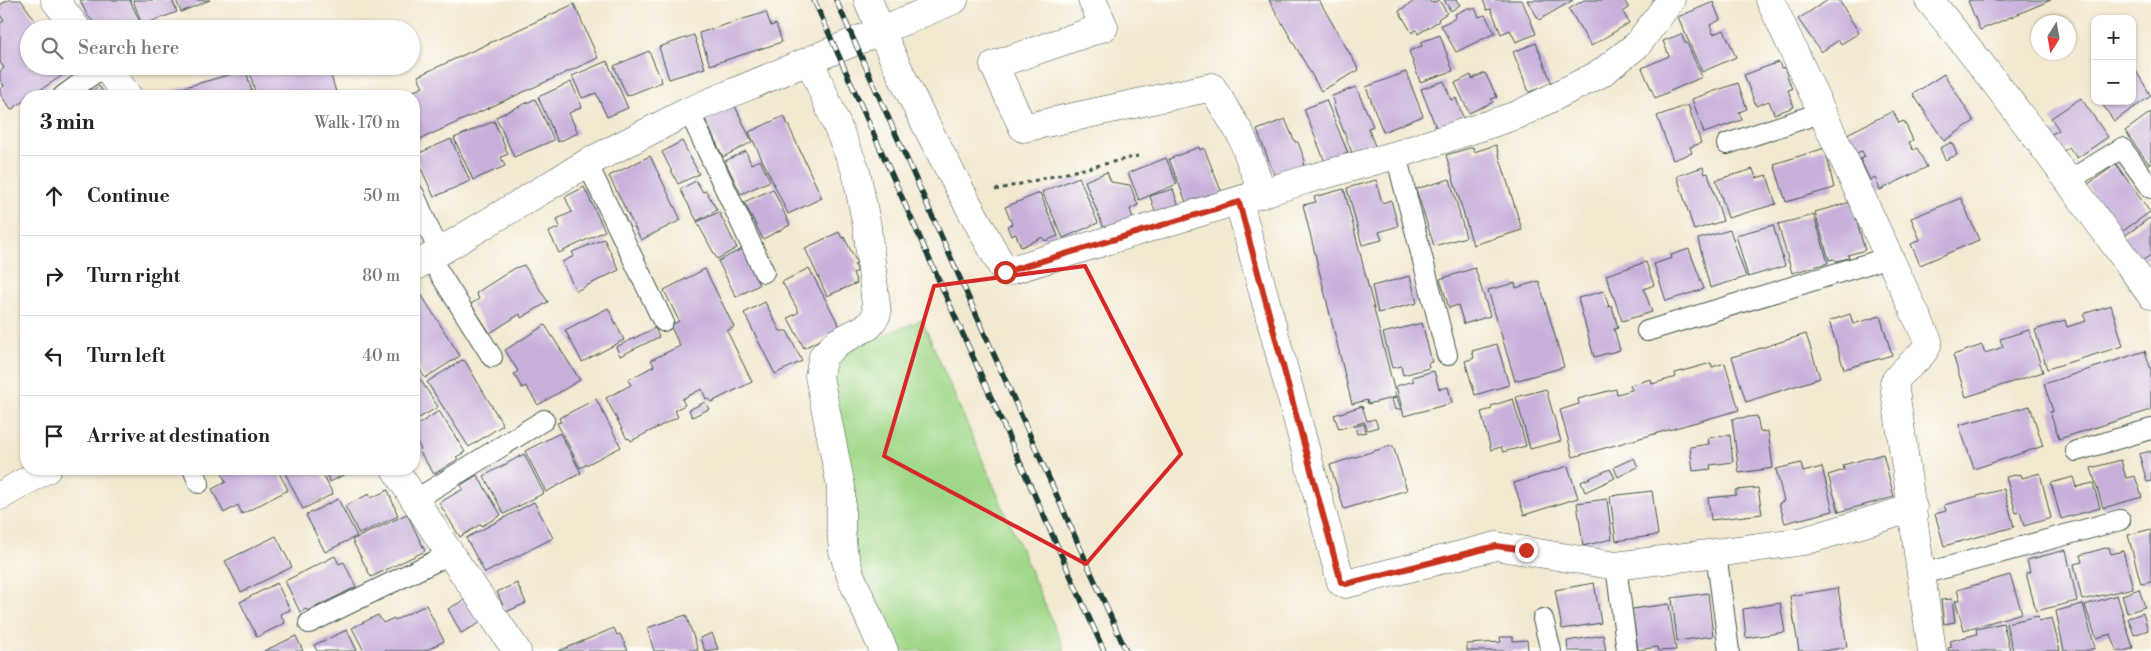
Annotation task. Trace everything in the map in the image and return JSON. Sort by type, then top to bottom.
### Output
[{"type":"street","points":[[55,0],[70,20]]},
{"type":"street","points":[[868,0],[880,31],[964,198],[1005,272],[1396,155],[1517,115],[1600,74],[1637,45],[1671,0]]},
{"type":"street","points":[[428,259],[587,163],[689,111],[954,0]]},
{"type":"street","points":[[1092,0],[1104,28],[994,65],[1023,128],[1212,87],[1241,135],[1251,198],[1341,582],[1346,584],[1496,546],[1616,566],[1716,554],[1804,541],[1913,508]]},
{"type":"street","points":[[1770,0],[1820,113],[1890,257],[1928,341],[1927,348],[1898,376],[1894,383],[1932,651]]},
{"type":"street","points":[[1929,0],[1980,61],[2070,180],[2151,295]]},
{"type":"street","points":[[810,61],[856,171],[867,227],[877,314],[869,326],[838,342],[824,356],[819,376],[841,487],[841,528],[844,551],[851,577],[884,651]]},
{"type":"street","points":[[112,75],[123,90]]},
{"type":"street","points":[[0,496],[37,475]]},
{"type":"street","points":[[399,475],[450,554],[517,651]]},
{"type":"lane","points":[[71,90],[92,75]]},
{"type":"lane","points":[[689,111],[764,272]]},
{"type":"lane","points":[[1726,144],[1820,113]]},
{"type":"lane","points":[[2070,180],[2122,148],[2151,188]]},
{"type":"lane","points":[[1396,155],[1447,355]]},
{"type":"lane","points":[[587,163],[664,320]]},
{"type":"lane","points":[[420,222],[428,259],[492,357]]},
{"type":"lane","points":[[1647,330],[1890,257]]},
{"type":"lane","points":[[415,500],[544,420]]},
{"type":"lane","points":[[2076,451],[2151,429]]},
{"type":"lane","points":[[1922,574],[2120,520]]},
{"type":"lane","points":[[309,623],[450,554]]},
{"type":"lane","points":[[1716,554],[1729,651]]},
{"type":"lane","points":[[1616,566],[1627,651]]},
{"type":"lane","points":[[1543,618],[1551,651]]},
{"type":"path","points":[[964,198],[1138,156]]},
{"type":"highlighted area","points":[[1085,266],[1181,454],[1086,564],[884,456],[934,286]]},
{"type":"green space","points":[[922,320],[1065,651],[895,651],[872,596],[853,543],[829,375],[835,359],[868,341]]},
{"type":"building","points":[[8,0],[21,0],[35,20],[20,20],[20,75],[63,75],[40,90],[20,90],[20,103],[11,110],[0,94],[0,89],[4,86],[0,80],[0,71],[4,68],[0,62],[0,23],[4,21],[0,15],[0,5]]},
{"type":"building","points":[[80,0],[130,0],[139,20],[92,20]]},
{"type":"building","points":[[133,0],[172,0],[177,12],[155,20],[140,20]]},
{"type":"building","points":[[176,0],[210,0],[181,12]]},
{"type":"building","points":[[1269,0],[1319,0],[1359,70],[1321,91]]},
{"type":"building","points":[[1416,0],[1429,0],[1431,3],[1439,0],[1447,13],[1438,19],[1439,21],[1418,34],[1416,30],[1412,33],[1399,11]]},
{"type":"building","points":[[1444,0],[1456,0],[1460,5],[1451,11]]},
{"type":"building","points":[[1483,0],[1522,0],[1536,34],[1516,42],[1510,30],[1501,34],[1491,9],[1487,10]]},
{"type":"building","points":[[1527,0],[1573,0],[1539,20]]},
{"type":"building","points":[[1584,0],[1624,0],[1629,8],[1623,12],[1629,23],[1591,46],[1569,9]]},
{"type":"building","points":[[1828,0],[1839,0],[1859,33],[1841,44],[1839,40],[1821,52],[1798,19]]},
{"type":"building","points":[[2051,0],[1980,30],[1968,1]]},
{"type":"building","points":[[1713,2],[1720,20],[1710,25],[1713,34],[1724,30],[1736,57],[1702,72],[1678,17]]},
{"type":"building","points":[[574,4],[598,58],[420,139],[420,90],[416,90],[423,87],[418,76]]},
{"type":"building","points":[[1470,7],[1471,10],[1475,8],[1479,17],[1485,15],[1495,33],[1456,52],[1441,25],[1456,18],[1455,14]]},
{"type":"building","points":[[766,12],[771,26],[776,24],[782,42],[710,65],[699,33]]},
{"type":"building","points":[[1681,34],[1702,77],[1655,98],[1642,68],[1669,56],[1663,41]]},
{"type":"building","points":[[694,35],[705,68],[669,79],[659,47]]},
{"type":"building","points":[[1440,35],[1453,71],[1420,82],[1409,51],[1422,46],[1421,42]]},
{"type":"building","points":[[1536,43],[1552,84],[1529,92],[1513,52]]},
{"type":"building","points":[[649,51],[662,82],[627,96],[614,66]]},
{"type":"building","points":[[607,61],[628,108],[607,117],[596,93],[582,98],[572,76]]},
{"type":"building","points":[[1779,62],[1781,68],[1784,67],[1792,89],[1788,90],[1794,107],[1774,114],[1769,101],[1756,106],[1744,75]]},
{"type":"building","points":[[2136,71],[2151,96],[2114,121],[2103,105],[2136,105]]},
{"type":"building","points":[[1406,72],[1423,116],[1383,132],[1366,87]]},
{"type":"building","points":[[1485,73],[1497,97],[1491,99],[1493,102],[1469,113],[1455,83],[1471,75],[1472,79]]},
{"type":"building","points":[[1944,74],[1974,121],[1944,141],[1913,94]]},
{"type":"building","points":[[228,75],[247,75],[251,90],[175,90]]},
{"type":"building","points":[[251,75],[331,75],[335,90],[254,90]]},
{"type":"building","points":[[1444,81],[1451,100],[1456,98],[1464,120],[1437,130],[1421,89]]},
{"type":"building","points":[[571,82],[582,107],[569,113],[578,133],[558,142],[538,97]]},
{"type":"building","points":[[1738,83],[1747,109],[1739,112],[1742,120],[1704,133],[1692,99]]},
{"type":"building","points":[[99,86],[102,90],[93,90]]},
{"type":"building","points":[[1356,87],[1373,126],[1368,128],[1375,146],[1353,155],[1333,105],[1335,104],[1332,96]]},
{"type":"building","points":[[2081,98],[2108,137],[2077,158],[2069,147],[2061,153],[2050,135],[2059,130],[2051,118]]},
{"type":"building","points":[[535,99],[554,140],[514,157],[496,117]]},
{"type":"building","points":[[1326,100],[1348,153],[1325,162],[1304,109]]},
{"type":"building","points":[[734,104],[752,142],[723,157],[704,117]]},
{"type":"building","points":[[1688,105],[1701,143],[1690,147],[1692,153],[1673,160],[1657,116]]},
{"type":"building","points":[[1893,111],[1899,123],[1904,121],[1913,140],[1909,142],[1913,150],[1917,148],[1927,167],[1880,190],[1875,177],[1870,180],[1860,159],[1865,157],[1862,151],[1856,153],[1847,134]]},
{"type":"building","points":[[2151,112],[2151,162],[2149,164],[2125,131]]},
{"type":"building","points":[[784,116],[822,198],[788,214],[749,132]]},
{"type":"building","points":[[1285,119],[1295,142],[1298,142],[1305,161],[1303,163],[1305,168],[1276,179],[1257,130]]},
{"type":"building","points":[[494,121],[508,154],[501,157],[505,166],[473,180],[454,138]]},
{"type":"building","points":[[451,139],[470,181],[434,197],[420,166],[420,153]]},
{"type":"building","points":[[682,141],[699,174],[678,184],[662,152]]},
{"type":"building","points":[[1952,142],[1957,155],[1945,160],[1940,148]]},
{"type":"building","points":[[1496,145],[1522,230],[1473,245],[1446,155],[1473,147],[1474,152]]},
{"type":"building","points":[[1199,147],[1200,150],[1204,148],[1222,193],[1188,207],[1169,159]]},
{"type":"building","points":[[1825,148],[1834,188],[1786,202],[1774,164]]},
{"type":"building","points":[[746,151],[751,164],[760,160],[770,181],[741,194],[725,161]]},
{"type":"building","points":[[650,156],[681,220],[641,240],[609,176]]},
{"type":"building","points":[[1166,158],[1177,184],[1139,200],[1128,173]]},
{"type":"building","points":[[2116,164],[2150,212],[2120,233],[2087,185]]},
{"type":"building","points":[[1703,167],[1705,174],[1708,173],[1723,221],[1694,230],[1677,176]]},
{"type":"building","points":[[1753,169],[1756,178],[1767,175],[1776,204],[1728,218],[1716,180]]},
{"type":"building","points":[[1107,172],[1111,182],[1130,185],[1138,205],[1130,209],[1134,222],[1106,234],[1085,181]]},
{"type":"building","points":[[1079,177],[1098,223],[1063,238],[1042,192]]},
{"type":"building","points":[[1450,179],[1466,237],[1434,246],[1416,189]]},
{"type":"building","points":[[1376,180],[1382,203],[1391,200],[1398,226],[1379,232],[1382,240],[1362,245],[1347,188]]},
{"type":"building","points":[[696,181],[703,192],[706,191],[717,210],[697,221],[680,189]]},
{"type":"building","points":[[584,187],[605,231],[559,253],[549,232],[560,227],[557,219],[572,212],[565,197]]},
{"type":"building","points":[[773,189],[790,225],[763,239],[744,202]]},
{"type":"building","points":[[1173,189],[1180,210],[1157,217],[1150,196]]},
{"type":"building","points":[[1344,189],[1396,397],[1368,404],[1367,400],[1352,404],[1303,205],[1316,202],[1314,197]]},
{"type":"building","points":[[1040,193],[1058,236],[1045,241],[1043,237],[1021,247],[1016,234],[1011,236],[1007,226],[1012,224],[1005,207]]},
{"type":"building","points":[[1961,198],[1979,240],[1920,265],[1911,244],[1920,240],[1911,218]]},
{"type":"building","points":[[1851,202],[1865,250],[1848,255],[1849,258],[1836,261],[1834,259],[1829,260],[1815,212]]},
{"type":"building","points":[[719,212],[737,248],[717,259],[697,222]]},
{"type":"building","points":[[1814,215],[1828,263],[1792,273],[1778,224]]},
{"type":"building","points":[[2151,217],[2151,255],[2140,262],[2123,237]]},
{"type":"building","points":[[1773,225],[1785,266],[1748,277],[1736,235]]},
{"type":"building","points":[[1730,230],[1746,277],[1710,288],[1698,239]]},
{"type":"building","points":[[839,232],[842,238],[844,237],[857,263],[854,264],[858,271],[853,273],[857,283],[827,296],[805,248]]},
{"type":"building","points":[[604,239],[619,270],[576,291],[562,262],[574,256],[572,252]]},
{"type":"building","points":[[742,249],[759,285],[736,297],[718,261]]},
{"type":"building","points":[[1689,249],[1704,289],[1666,301],[1654,264],[1672,258],[1671,255]]},
{"type":"building","points":[[1646,262],[1654,285],[1644,289],[1652,312],[1622,321],[1606,275]]},
{"type":"building","points":[[524,265],[548,302],[521,318],[520,314],[490,333],[471,304],[479,299],[476,293],[515,268]]},
{"type":"building","points":[[809,268],[841,329],[804,348],[788,318],[799,312],[782,282]]},
{"type":"building","points":[[1475,268],[1490,316],[1464,324],[1458,305],[1449,308],[1440,279]]},
{"type":"building","points":[[705,269],[734,327],[727,331],[752,382],[711,402],[709,399],[706,399],[702,389],[682,399],[685,405],[675,410],[678,417],[631,441],[629,438],[627,439],[606,398],[631,385],[628,380],[654,366],[651,360],[680,346],[670,325],[679,321],[664,290]]},
{"type":"building","points":[[1410,276],[1417,303],[1378,313],[1372,286]]},
{"type":"building","points":[[1539,281],[1564,367],[1515,381],[1488,290],[1515,283],[1516,288]]},
{"type":"building","points":[[1604,291],[1609,307],[1612,306],[1618,328],[1614,329],[1620,350],[1594,357],[1578,298]]},
{"type":"building","points":[[420,293],[460,356],[425,378],[420,370]]},
{"type":"building","points":[[765,302],[780,331],[787,331],[802,361],[775,374],[744,313]]},
{"type":"building","points":[[2111,305],[2123,346],[2047,369],[2035,330],[2065,320],[2067,327],[2086,321],[2083,314]]},
{"type":"building","points":[[608,308],[624,340],[582,362],[565,330]]},
{"type":"building","points":[[1850,314],[1853,324],[1880,316],[1892,355],[1844,369],[1829,321]]},
{"type":"building","points":[[1422,323],[1432,362],[1428,363],[1429,368],[1403,375],[1401,366],[1392,368],[1383,333]]},
{"type":"building","points":[[545,325],[580,380],[538,405],[526,386],[522,388],[514,374],[518,371],[505,350]]},
{"type":"building","points":[[655,328],[659,337],[620,356],[616,347]]},
{"type":"building","points":[[2029,330],[2043,372],[1966,397],[1953,355],[1982,345],[1985,353],[2003,347],[2000,339]]},
{"type":"building","points":[[1806,334],[1820,378],[1746,402],[1732,357]]},
{"type":"building","points":[[1497,344],[1509,385],[1475,395],[1465,361],[1474,358],[1472,351]]},
{"type":"building","points":[[2145,351],[2151,370],[2151,410],[2059,439],[2050,412],[2053,411],[2044,384]]},
{"type":"building","points":[[462,360],[465,361],[503,425],[469,447],[427,382]]},
{"type":"building","points":[[1711,363],[1712,367],[1725,363],[1739,410],[1573,457],[1560,410],[1579,404],[1578,399],[1616,389],[1617,394],[1632,390],[1630,385],[1651,379],[1652,384],[1676,377],[1675,373]]},
{"type":"building","points":[[1434,371],[1439,389],[1448,387],[1452,403],[1404,416],[1396,386],[1414,381],[1412,377]]},
{"type":"building","points":[[420,379],[438,407],[420,418]]},
{"type":"building","points":[[1546,389],[1561,441],[1530,449],[1516,397]]},
{"type":"building","points":[[1397,398],[1401,409],[1395,410],[1392,399]]},
{"type":"building","points":[[596,399],[621,447],[580,468],[557,423],[561,422],[559,418]]},
{"type":"building","points":[[1513,399],[1526,446],[1503,452],[1501,447],[1491,450],[1481,412],[1492,409],[1491,406]]},
{"type":"building","points":[[705,402],[709,409],[692,417],[689,410]]},
{"type":"building","points":[[1362,406],[1367,421],[1375,419],[1378,427],[1368,430],[1364,422],[1339,429],[1334,415]]},
{"type":"building","points":[[2030,406],[2043,446],[1974,469],[1959,425]]},
{"type":"building","points":[[439,411],[465,452],[456,457],[458,459],[434,474],[420,453],[420,423]]},
{"type":"building","points":[[1757,416],[1760,432],[1768,431],[1773,468],[1739,473],[1732,419]]},
{"type":"building","points":[[1364,424],[1366,432],[1357,434],[1355,426]]},
{"type":"building","points":[[560,433],[581,473],[546,492],[525,451]]},
{"type":"building","points":[[1730,435],[1733,462],[1710,465],[1711,469],[1693,471],[1690,447],[1709,444],[1708,438]]},
{"type":"building","points":[[1393,446],[1407,490],[1344,509],[1330,465]]},
{"type":"building","points":[[2151,451],[2151,481],[2147,482],[2139,454]]},
{"type":"building","points":[[524,454],[544,493],[504,514],[484,476]]},
{"type":"building","points":[[1883,454],[1894,497],[1839,512],[1828,475],[1844,470],[1843,465]]},
{"type":"building","points":[[1634,458],[1638,467],[1618,477],[1614,467]]},
{"type":"building","points":[[2121,460],[2126,478],[2135,476],[2142,497],[2103,508],[2091,468]]},
{"type":"building","points":[[1801,463],[1803,472],[1822,467],[1833,511],[1785,523],[1779,503],[1784,501],[1776,469]]},
{"type":"building","points":[[1568,466],[1578,498],[1524,515],[1514,483]]},
{"type":"building","points":[[1610,469],[1615,478],[1585,492],[1581,482]]},
{"type":"building","points":[[2040,473],[2051,518],[2024,526],[2020,512],[2016,513],[2006,477],[2021,474],[2022,478]]},
{"type":"building","points":[[222,475],[280,475],[288,490],[242,514],[238,505],[224,513],[212,489],[226,482]]},
{"type":"building","points":[[286,475],[323,475],[333,494],[303,509]]},
{"type":"building","points":[[327,475],[343,475],[330,482]]},
{"type":"building","points":[[477,475],[501,515],[482,526],[481,524],[460,537],[439,503],[463,489],[461,485]]},
{"type":"building","points":[[2073,477],[2076,487],[2093,483],[2100,508],[2061,519],[2051,483]]},
{"type":"building","points":[[1758,488],[1762,514],[1711,520],[1708,498],[1736,495],[1736,490]]},
{"type":"building","points":[[2004,489],[2014,527],[1944,546],[1935,514],[1946,511],[1944,505]]},
{"type":"building","points":[[388,490],[398,516],[359,534],[345,506],[369,494],[371,498]]},
{"type":"building","points":[[1652,491],[1658,535],[1616,541],[1610,496]]},
{"type":"building","points":[[338,499],[357,536],[325,552],[306,515]]},
{"type":"building","points":[[1607,499],[1612,539],[1583,546],[1577,503]]},
{"type":"building","points":[[534,502],[553,538],[485,573],[466,538]]},
{"type":"building","points":[[407,514],[425,551],[371,577],[352,540]]},
{"type":"building","points":[[2151,529],[2151,582],[2141,584],[2128,535]]},
{"type":"building","points":[[276,536],[292,567],[241,592],[225,561]]},
{"type":"building","points":[[2109,547],[2111,554],[2123,551],[2133,588],[2082,600],[2074,564],[2082,562],[2080,555]]},
{"type":"building","points":[[2066,550],[2077,601],[2036,611],[2026,573],[2030,572],[2027,560]]},
{"type":"building","points":[[335,556],[339,564],[344,562],[356,587],[308,611],[306,609],[300,612],[285,581]]},
{"type":"building","points":[[2010,575],[2022,613],[1964,630],[1955,601],[1960,600],[1957,590]]},
{"type":"building","points":[[277,583],[290,610],[280,614],[285,623],[257,637],[240,602]]},
{"type":"building","points":[[517,583],[526,603],[506,612],[497,592]]},
{"type":"building","points":[[1594,583],[1601,623],[1562,629],[1555,590]]},
{"type":"building","points":[[1838,588],[1847,647],[1823,651],[1799,651],[1790,596]]},
{"type":"building","points":[[2139,589],[2145,607],[2127,613],[2122,595]]},
{"type":"building","points":[[1708,593],[1713,636],[1677,641],[1672,598]]},
{"type":"building","points":[[2117,595],[2133,648],[2124,651],[2117,651],[2111,634],[2096,638],[2085,605]]},
{"type":"building","points":[[466,599],[482,622],[461,633],[448,609]]},
{"type":"building","points":[[1952,599],[1955,622],[1944,624],[1941,600]]},
{"type":"building","points":[[1780,603],[1785,632],[1746,638],[1743,609]]},
{"type":"building","points":[[1669,604],[1676,650],[1658,651],[1657,647],[1638,650],[1632,609]]},
{"type":"building","points":[[2083,604],[2095,648],[2085,651],[2064,651],[2056,611]]},
{"type":"building","points":[[426,605],[444,641],[425,651],[364,651],[352,628],[378,615],[383,623],[394,618],[395,620]]},
{"type":"building","points":[[2143,613],[2148,630],[2134,635],[2128,618]]},
{"type":"building","points":[[686,615],[698,650],[654,651],[647,628]]},
{"type":"building","points":[[2038,616],[2039,621],[2052,618],[2060,651],[2013,651],[2006,623]]},
{"type":"building","points":[[2003,623],[2010,651],[1949,651],[1948,648],[1952,647],[1950,641],[1977,634],[1976,629]]},
{"type":"building","points":[[614,628],[617,635],[620,634],[628,651],[559,651]]},
{"type":"building","points":[[347,630],[357,651],[317,651],[314,645]]},
{"type":"building","points":[[712,633],[718,649],[705,651],[700,638]]},
{"type":"building","points":[[1603,635],[1606,651],[1568,651],[1567,641]]},
{"type":"building","points":[[296,636],[303,651],[264,651]]},
{"type":"building","points":[[1500,637],[1513,637],[1513,641],[1527,640],[1528,651],[1467,651],[1467,644],[1501,642]]},
{"type":"railway","points":[[814,0],[1104,651]]},
{"type":"railway","points":[[836,0],[1126,651]]},
{"type":"route","points":[[1005,272],[1239,202],[1341,582],[1346,584],[1496,546],[1526,550]]}]
